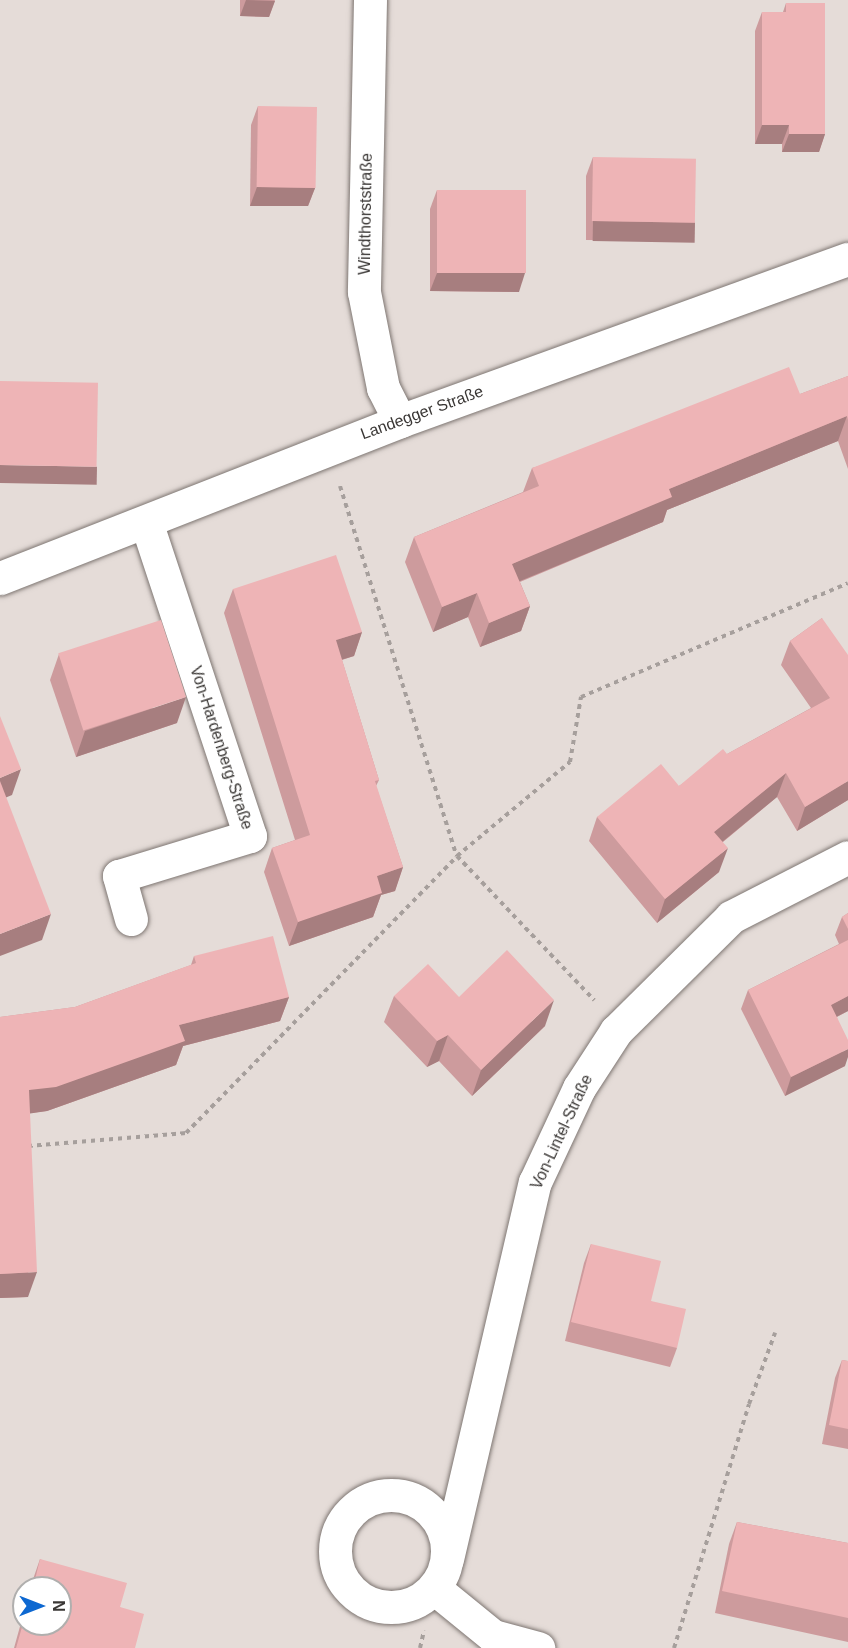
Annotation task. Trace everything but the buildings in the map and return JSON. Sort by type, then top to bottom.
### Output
[{"type":"street","name":"Windthorststraße","points":[[370,0],[364,292],[383,388],[400,421]]},
{"type":"street","name":"Landegger Straße","points":[[0,578],[400,421],[848,259]]},
{"type":"street","name":"Von-Hardenberg-Straße","points":[[131,920],[119,876],[250,836],[146,522]]},
{"type":"street","name":"Von-Lintel-Straße","points":[[434,1588],[447,1559],[535,1182],[579,1089],[616,1031],[731,917],[848,857]]},
{"type":"street","points":[[447,1559],[440,1523],[412,1499],[393,1495],[375,1498],[358,1506],[345,1520],[335,1555],[350,1589],[365,1601],[383,1607],[402,1606],[434,1588],[493,1636],[538,1648]]},
{"type":"path","points":[[322,451],[337,477],[457,856],[594,1000],[616,1031]]},
{"type":"path","points":[[23,1146],[186,1133],[457,856],[570,762],[581,697],[848,583]]},
{"type":"path","points":[[674,1648],[749,1404],[776,1334]]}]
